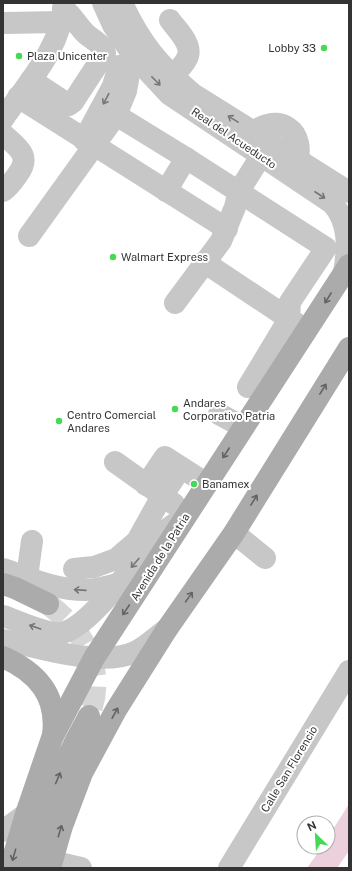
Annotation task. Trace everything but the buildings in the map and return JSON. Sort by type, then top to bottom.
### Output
[{"type":"main road","name":"Avenida de la Patria","points":[[10,868],[26,814],[52,738],[94,658],[185,515],[308,331],[346,269]]},
{"type":"main road","points":[[50,865],[62,826],[82,773],[116,710],[167,629],[234,533],[349,348]]},
{"type":"main road","points":[[3,584],[16,588],[48,604],[14,601],[3,597]]},
{"type":"main road","points":[[3,657],[21,665],[30,672],[45,690],[54,718],[52,738]]},
{"type":"main road","points":[[28,868],[37,835],[57,778],[89,716]]},
{"type":"street","name":"Real del Acueducto","points":[[103,3],[113,25],[151,55],[193,94],[247,137],[266,159],[295,168],[349,192]]},
{"type":"street","name":"Real del Acueducto","points":[[122,3],[131,39],[169,94],[247,137],[295,168],[339,211],[347,241],[346,269]]},
{"type":"street","points":[[3,23],[63,11],[74,17],[84,32],[104,49],[105,53],[73,102],[69,105],[31,80]]},
{"type":"street","points":[[3,119],[31,80],[55,39],[63,11]]},
{"type":"street","points":[[170,20],[188,47],[188,56],[173,76]]},
{"type":"street","points":[[89,143],[116,115],[126,91],[131,39]]},
{"type":"street","points":[[29,236],[89,143],[131,39]]},
{"type":"street","points":[[18,97],[227,229]]},
{"type":"street","points":[[116,115],[186,158],[241,198],[326,248],[290,302],[289,319],[248,387]]},
{"type":"street","points":[[3,134],[21,150],[24,159],[24,167],[9,186],[3,191]]},
{"type":"street","points":[[166,191],[186,158]]},
{"type":"street","points":[[176,303],[204,262],[214,252],[227,229],[241,198],[266,159]]},
{"type":"street","points":[[204,262],[308,331]]},
{"type":"street","points":[[219,414],[243,427]]},
{"type":"street","points":[[3,616],[48,631],[61,633],[87,617],[118,584],[152,543],[170,526],[185,515],[154,490],[115,462]]},
{"type":"street","points":[[74,569],[94,567],[116,559],[137,541],[154,490],[181,468],[207,484]]},
{"type":"street","points":[[234,533],[265,558]]},
{"type":"street","points":[[27,577],[32,541]]},
{"type":"street","points":[[3,569],[55,586],[86,590],[118,584]]},
{"type":"street","points":[[3,640],[94,658],[114,658],[135,652],[167,629]]},
{"type":"street","name":"Calle San Florencio","points":[[229,868],[349,670]]},
{"type":"street","points":[[3,831],[26,814]]},
{"type":"street","points":[[50,865],[81,868]]},
{"type":"shaded area","points":[[349,804],[349,851],[337,868],[307,868],[316,855],[336,855],[336,824]]},
{"type":"tunnel","points":[[48,604],[73,627],[82,639],[89,653],[94,667],[95,683],[94,699],[89,716]]},
{"type":"place","name":"Lobby 33","points":[[324,48]]},
{"type":"place","name":"Plaza Unicenter","points":[[19,56]]},
{"type":"place","name":"Walmart Express","points":[[113,257]]},
{"type":"place","name":"Andares Corporativo Patria","points":[[175,409]]},
{"type":"place","name":"Centro Comercial Andares","points":[[59,421]]},
{"type":"place","name":"Banamex","points":[[194,484]]}]
